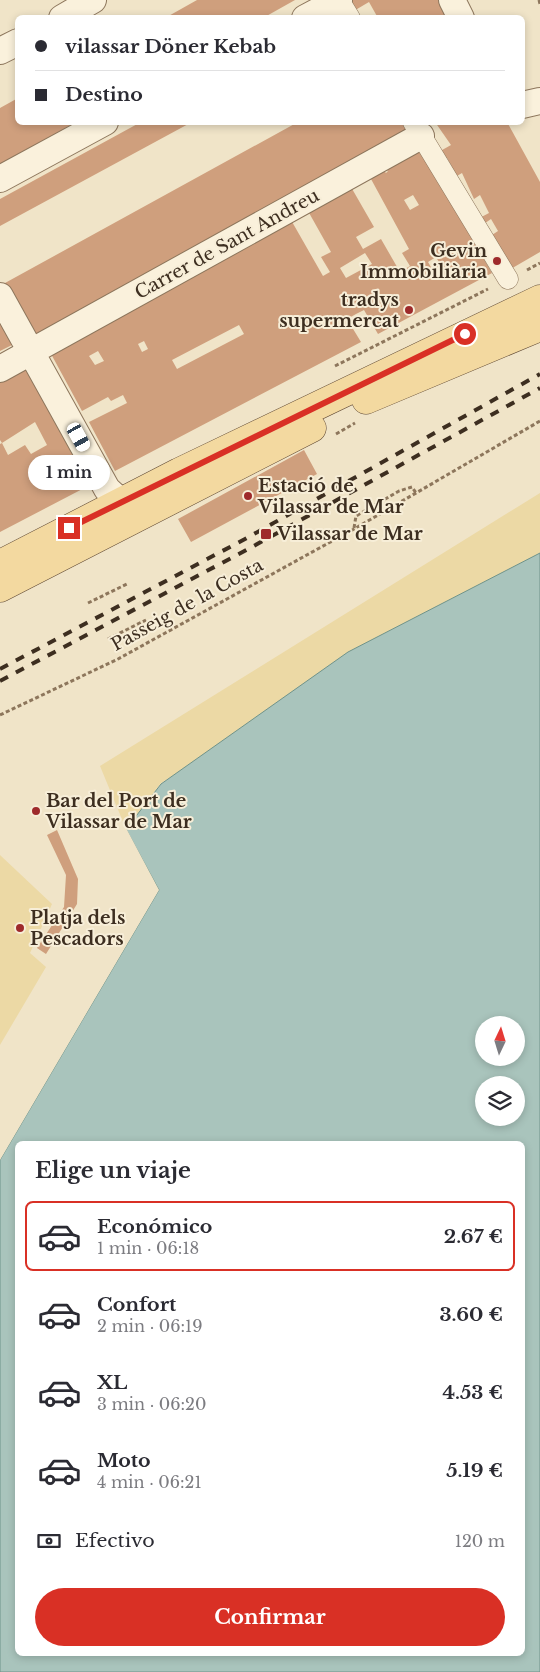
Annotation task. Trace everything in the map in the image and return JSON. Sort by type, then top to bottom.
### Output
[{"type":"main road","points":[[0,564],[120,501],[380,374],[540,299]]},
{"type":"main road","points":[[0,588],[359,403],[540,326]]},
{"type":"street","points":[[67,15],[93,0]]},
{"type":"street","points":[[311,15],[339,0],[348,15]]},
{"type":"street","points":[[452,0],[460,15]]},
{"type":"street","points":[[0,51],[15,44]]},
{"type":"street","points":[[525,104],[540,101]]},
{"type":"street","points":[[0,179],[99,125]]},
{"type":"street","points":[[417,129],[508,279]]},
{"type":"street","name":"Carrer de Sant Andreu","points":[[0,369],[417,129]]},
{"type":"street","points":[[0,296],[107,489],[120,501]]},
{"type":"path","name":"Passeig de la Costa","points":[[0,715],[118,659],[354,529],[540,421]]},
{"type":"path","points":[[329,438],[357,422]]},
{"type":"path","points":[[354,529],[356,516],[399,491],[412,487],[416,493]]},
{"type":"path","points":[[88,603],[127,584]]},
{"type":"path","points":[[108,639],[146,620]]},
{"type":"sand","points":[[540,493],[540,553],[503,573],[161,783],[126,829],[100,766]]},
{"type":"sand","name":"Platja dels Pescadors","points":[[0,855],[52,904],[30,953],[46,967],[0,1045]]},
{"type":"water","points":[[540,553],[540,1672],[0,1672],[0,1160],[159,890],[126,829],[161,784],[348,652]]},
{"type":"pier","points":[[125,826],[159,890],[0,1160],[0,1155],[156,890],[124,830]]},
{"type":"building","points":[[197,0],[295,0],[268,15],[170,15]]},
{"type":"building","points":[[350,0],[438,0],[446,15],[376,15],[369,2],[352,12]]},
{"type":"building","points":[[15,100],[15,125],[71,125],[0,165],[0,108]]},
{"type":"building","points":[[136,125],[186,125],[0,226],[0,199]]},
{"type":"building","points":[[293,125],[409,125],[411,128],[35,337],[5,283]]},
{"type":"building","points":[[437,125],[509,125],[540,182],[540,252],[509,270],[492,235],[498,231],[491,219],[478,228],[474,221],[489,213],[480,195],[474,199],[462,173],[450,180],[445,171],[452,167],[447,158],[439,162],[435,154],[451,145]]},
{"type":"building","points":[[420,148],[492,273],[378,334],[364,310],[356,314],[347,319],[361,342],[115,471],[89,422],[127,403],[123,395],[111,401],[108,397],[82,411],[50,352],[291,220],[323,276],[330,272],[321,257],[331,252],[308,211],[351,187],[374,227],[356,237],[363,249],[381,239],[400,272],[410,266],[402,253],[409,249],[371,179],[384,171],[386,173],[388,171],[385,168]],"holes":[[[413,195],[419,205],[410,210],[404,200]],[[365,253],[372,264],[346,278],[340,268]],[[436,257],[440,264],[432,269],[428,262]],[[239,325],[244,334],[177,369],[172,360]],[[144,341],[148,349],[142,352],[138,344]],[[98,351],[104,361],[95,365],[89,356]]]},
{"type":"building","points":[[0,315],[16,343],[0,351]]},
{"type":"building","points":[[28,365],[92,484],[0,532],[0,444],[2,443],[0,440],[0,380]],"holes":[[[35,422],[47,445],[31,454],[25,445],[8,455],[2,443]]]},
{"type":"building","name":"Estació de Vilassar de Mar","points":[[304,450],[317,474],[191,542],[178,519]]},
{"type":"building","points":[[57,830],[78,879],[77,904],[46,954],[37,948],[64,907],[66,875],[47,835]]},
{"type":"railway","points":[[0,669],[245,539],[540,374]]},
{"type":"railway","points":[[0,681],[250,548],[540,388]]},
{"type":"place","name":"Gevin Immobiliària","points":[[497,261]]},
{"type":"place","name":"tradys supermercat","points":[[409,310]]},
{"type":"place","name":"Estació de Vilassar de Mar","points":[[248,496]]},
{"type":"place","name":"Vilassar de Mar","points":[[266,534]]},
{"type":"place","name":"Bar del Port de Vilassar de Mar","points":[[36,811]]},
{"type":"place","name":"Platja dels Pescadors","points":[[20,928]]},
{"type":"route","points":[[69,528],[179,472],[465,334]]}]
